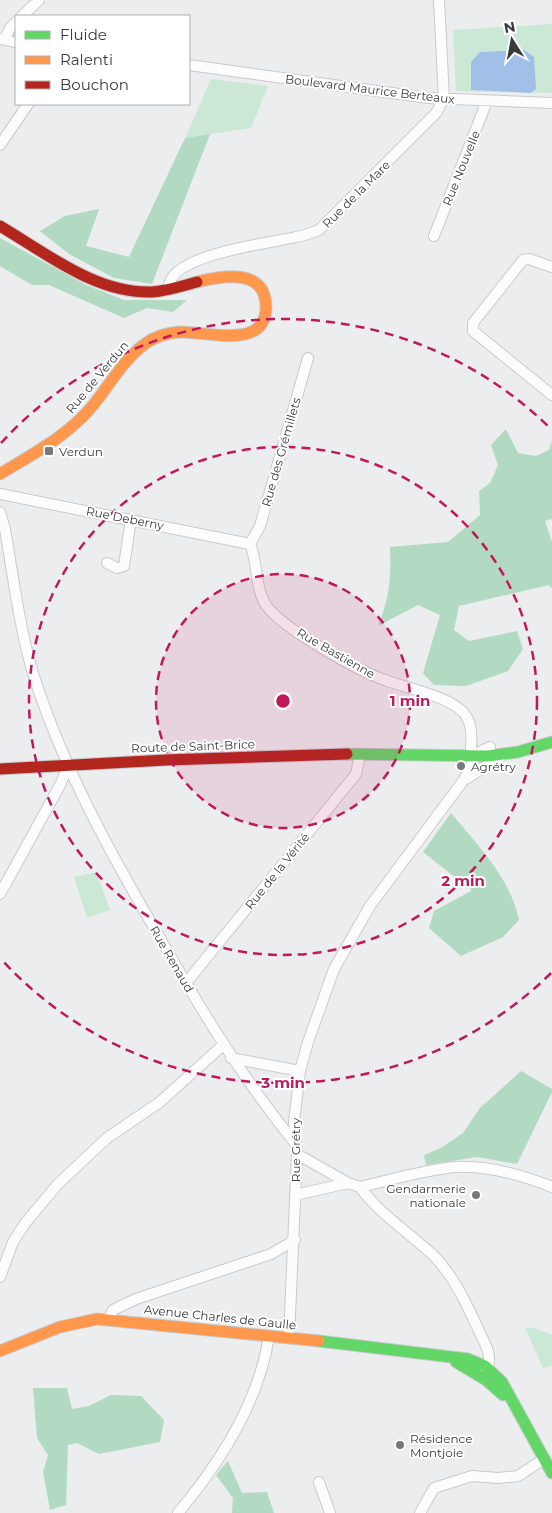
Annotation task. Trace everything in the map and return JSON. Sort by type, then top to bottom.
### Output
[{"type":"main road","name":"Rue de Verdun","points":[[0,226],[70,267],[109,285],[144,292],[169,290],[230,276],[246,277],[261,288],[265,299],[266,312],[257,328],[239,337],[178,331],[163,334],[148,341],[135,352],[89,410],[71,428],[0,474]]},
{"type":"main road","name":"Route de Saint-Brice","points":[[0,769],[69,764],[387,754],[433,748],[509,754],[546,743]]},
{"type":"main road","name":"Route de Saint-Brice","points":[[472,752],[490,747],[546,743]]},
{"type":"main road","name":"Avenue Charles de Gaulle","points":[[0,1351],[68,1324],[88,1320],[108,1320],[290,1338],[442,1356],[484,1372],[514,1406],[552,1473]]},
{"type":"street","points":[[23,15],[39,0]]},
{"type":"street","points":[[439,0],[444,100]]},
{"type":"street","points":[[15,23],[2,39],[15,42]]},
{"type":"street","name":"Boulevard Maurice Berteaux","points":[[190,65],[444,100],[552,103]]},
{"type":"street","name":"Rue de la Mare","points":[[169,290],[169,285],[178,274],[205,257],[231,249],[298,237],[318,230],[436,113],[444,100]]},
{"type":"street","name":"Rue Nouvelle","points":[[434,236],[487,101]]},
{"type":"street","points":[[0,145],[27,105]]},
{"type":"street","points":[[552,267],[529,259],[523,260],[472,323],[473,331],[550,394],[552,382]]},
{"type":"street","name":"Rue des Grémillets","points":[[250,544],[260,526],[308,358]]},
{"type":"street","name":"Rue Deberny","points":[[0,494],[250,544]]},
{"type":"street","name":"Rue Renaud","points":[[0,512],[5,529],[22,632],[31,663],[69,764],[116,863],[222,1045],[295,1143]]},
{"type":"street","points":[[106,563],[117,568],[124,566],[131,519]]},
{"type":"street","name":"Rue Bastienne","points":[[250,544],[260,594],[275,615],[358,668],[382,679],[448,702],[463,712],[471,727],[472,752]]},
{"type":"street","name":"Rue Grétry","points":[[290,1338],[297,1154],[294,1122],[300,1071],[334,969],[370,906],[463,781],[470,769],[472,752]]},
{"type":"street","name":"Rue de la Vérité","points":[[186,983],[356,774],[360,754]]},
{"type":"street","name":"Rue Grétry","points":[[463,781],[497,759],[509,754]]},
{"type":"street","points":[[0,894],[69,764]]},
{"type":"street","points":[[0,1277],[13,1242],[26,1222],[58,1184],[107,1138],[160,1102],[222,1045]]},
{"type":"street","points":[[231,1058],[300,1071]]},
{"type":"street","points":[[297,1154],[348,1183],[360,1187],[454,1167],[488,1168],[552,1187]]},
{"type":"street","points":[[295,1195],[348,1183]]},
{"type":"street","points":[[360,1187],[372,1203],[398,1223],[437,1259],[467,1304],[488,1351],[490,1361],[484,1372]]},
{"type":"street","points":[[108,1320],[113,1310],[136,1299],[271,1254],[295,1240]]},
{"type":"street","points":[[178,1513],[200,1486],[245,1414],[264,1361],[269,1336]]},
{"type":"street","points":[[420,1513],[434,1488],[472,1476],[498,1478],[518,1476],[544,1459]]},
{"type":"street","points":[[319,1482],[330,1513]]},
{"type":"green space","points":[[552,24],[552,93],[456,91],[453,30]]},
{"type":"green space","points":[[211,79],[268,86],[251,128],[185,138]]},
{"type":"green space","points":[[210,134],[152,284],[114,278],[69,254],[40,231],[65,216],[99,209],[86,246],[129,257],[185,138]]},
{"type":"green space","points":[[0,238],[86,285],[124,300],[187,300],[173,312],[147,308],[124,318],[49,285],[32,285],[0,266]]},
{"type":"green space","points":[[506,429],[518,453],[536,456],[549,450],[552,441],[552,519],[545,521],[552,542],[552,588],[549,585],[459,606],[454,630],[469,641],[517,631],[523,649],[508,671],[466,686],[434,685],[423,673],[440,615],[418,605],[378,626],[389,587],[390,547],[448,542],[480,515],[479,491],[490,483],[498,465],[491,445]]},
{"type":"green space","points":[[451,813],[501,876],[515,904],[519,920],[503,937],[461,956],[429,928],[434,911],[471,891],[468,876],[456,878],[423,852]]},
{"type":"green space","points":[[96,872],[110,910],[87,918],[74,877]]},
{"type":"green space","points":[[521,1071],[552,1089],[552,1092],[517,1164],[477,1157],[426,1165],[424,1155],[441,1148],[463,1133],[480,1108]]},
{"type":"green space","points":[[525,1328],[535,1328],[552,1335],[552,1366],[543,1368]]},
{"type":"green space","points":[[33,1388],[67,1388],[72,1409],[89,1406],[111,1395],[141,1396],[164,1420],[160,1442],[99,1454],[77,1443],[68,1445],[66,1505],[50,1510],[43,1472],[48,1455],[37,1438]]},
{"type":"green space","points":[[228,1461],[242,1493],[267,1492],[274,1513],[232,1513],[233,1498],[216,1475]]},
{"type":"water","points":[[524,50],[534,57],[536,89],[531,93],[471,90],[471,62],[480,52]]},
{"type":"traffic: fast","points":[[347,754],[488,756],[518,752],[552,742]]},
{"type":"traffic: fast","points":[[319,1341],[468,1359],[485,1366],[502,1382],[552,1473]]},
{"type":"traffic: fast","points":[[456,1362],[486,1380],[503,1395]]},
{"type":"traffic: slow","points":[[0,474],[69,429],[96,402],[136,351],[149,341],[162,335],[180,332],[233,336],[246,334],[256,329],[263,321],[266,307],[264,294],[259,285],[240,277],[218,278],[197,282]]},
{"type":"traffic: slow","points":[[0,1351],[60,1327],[97,1319],[319,1341]]},
{"type":"traffic: jam","points":[[0,226],[72,270],[111,286],[131,291],[152,292],[197,282]]},
{"type":"traffic: jam","points":[[0,769],[166,760],[347,754]]},
{"type":"place","name":"Verdun","points":[[49,451]]},
{"type":"place","name":"Agrétry","points":[[461,766]]},
{"type":"place","name":"Gendarmerie nationale","points":[[476,1195]]},
{"type":"place","name":"Résidence Montjoie","points":[[400,1445]]}]
